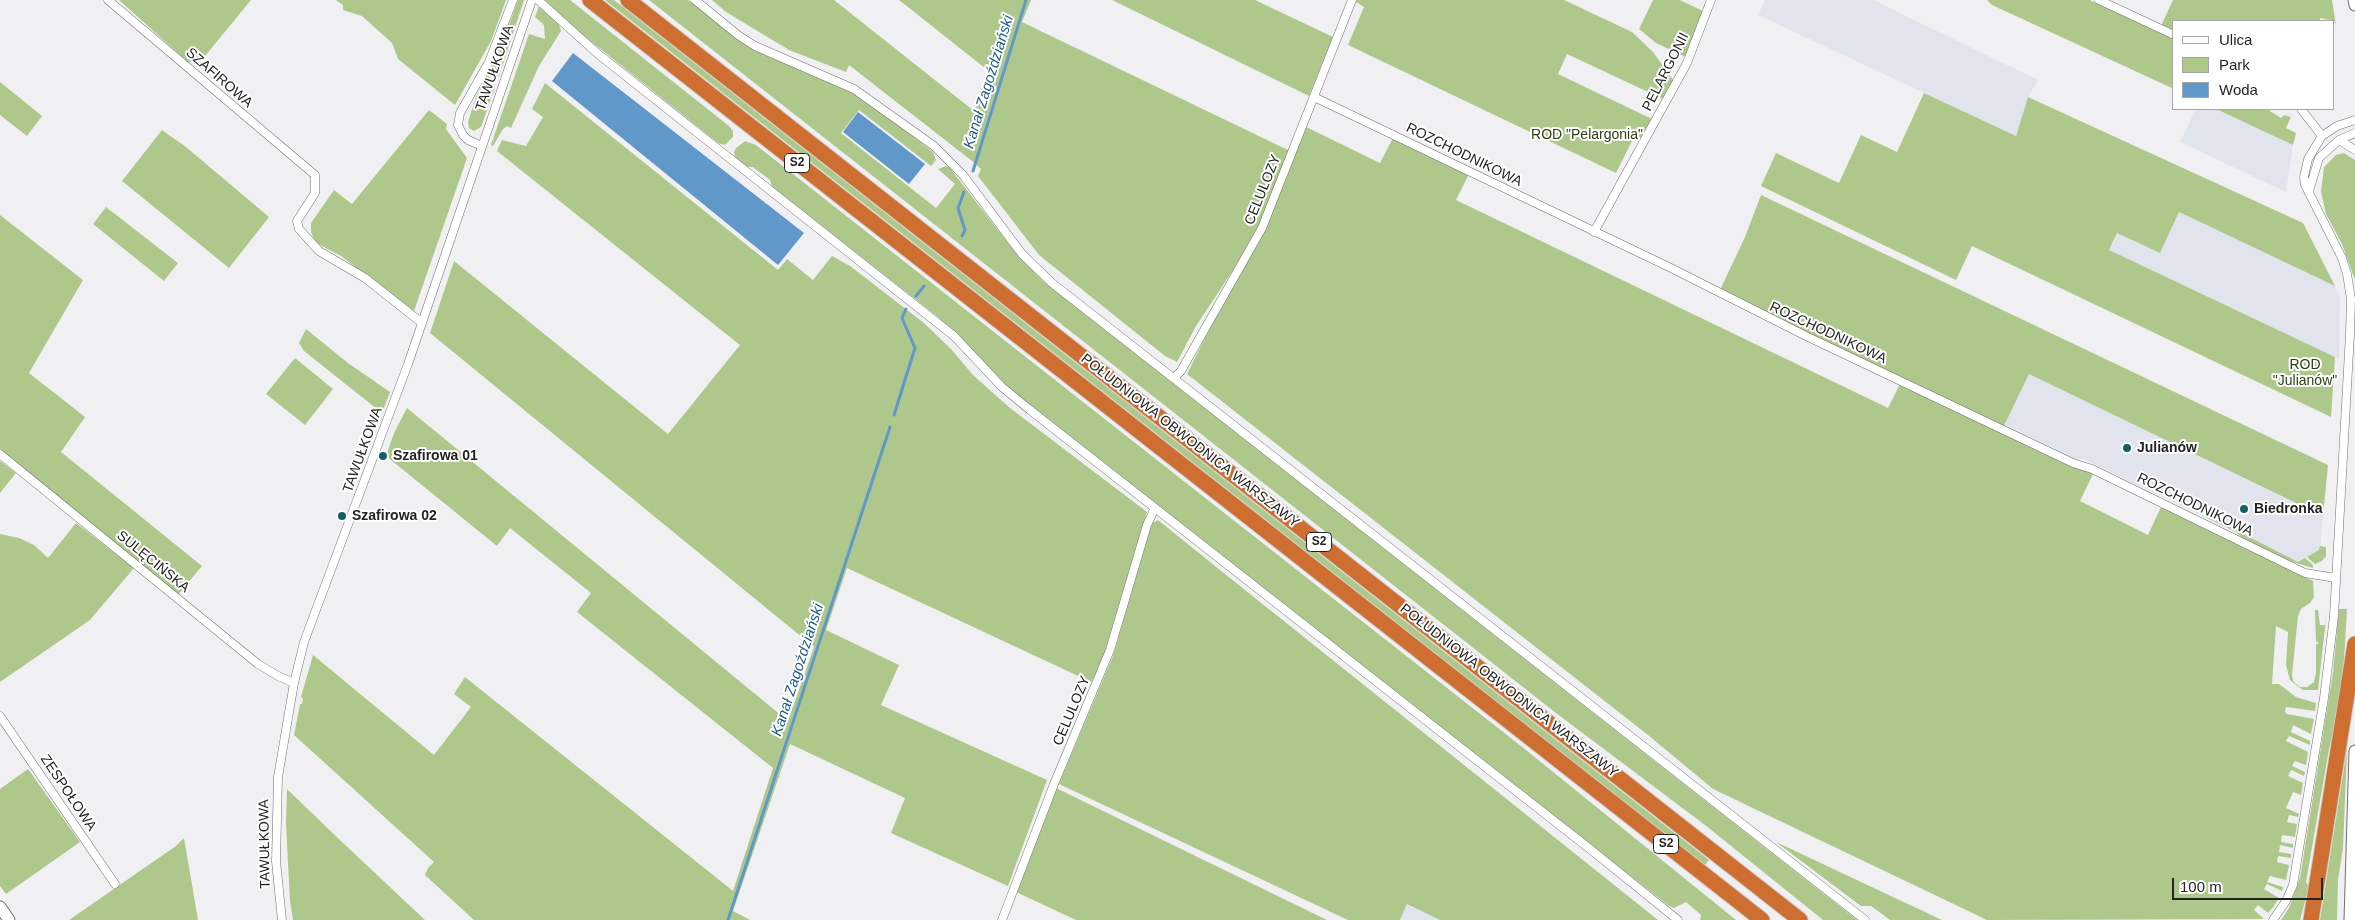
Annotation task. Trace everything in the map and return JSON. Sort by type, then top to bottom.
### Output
[{"type":"highway","name":"POŁUDNIOWA OBWODNICA WARSZAWY","points":[[590,0],[1762,920]]},
{"type":"highway","name":"POŁUDNIOWA OBWODNICA WARSZAWY","points":[[628,0],[1800,920]]},
{"type":"highway","points":[[2311,920],[2355,644]]},
{"type":"main road","points":[[2354,0],[2355,6]]},
{"type":"main road","points":[[2350,920],[2355,751]]},
{"type":"main road","points":[[0,906],[9,920]]},
{"type":"street","name":"SZAFIROWA","points":[[108,0],[315,175],[314,193],[298,221],[298,229],[319,251],[365,278],[422,323]]},
{"type":"street","points":[[482,146],[468,140],[458,125],[460,113],[489,62],[513,0]]},
{"type":"street","name":"TAWUŁKOWA","points":[[282,920],[276,861],[276,802],[281,750],[304,642],[330,577],[422,323],[532,0]]},
{"type":"street","points":[[538,0],[598,54],[954,336],[1002,387],[1569,832],[1678,920]]},
{"type":"street","points":[[695,0],[738,35],[755,46],[854,89],[934,146],[963,175],[1006,233],[1036,268],[1865,920]]},
{"type":"street","name":"CELULOZY","points":[[1175,377],[1181,371],[1262,228],[1352,0]]},
{"type":"street","name":"PELARGONII","points":[[1594,232],[1687,64],[1711,0]]},
{"type":"street","points":[[2099,0],[2172,34]]},
{"type":"street","name":"ROZCHODNIKOWA","points":[[1314,97],[1802,334],[2073,463],[2092,469],[2305,574],[2336,578]]},
{"type":"street","points":[[2302,110],[2322,136]]},
{"type":"street","points":[[2273,920],[2290,892],[2297,864],[2326,689],[2336,578],[2350,334],[2350,288],[2342,258],[2305,185],[2305,168],[2313,148],[2322,136],[2337,126],[2355,120]]},
{"type":"street","points":[[2309,191],[2319,158],[2339,140],[2355,133]]},
{"type":"street","points":[[2339,140],[2355,150]]},
{"type":"street","name":"SULĘCIŃSKA","points":[[0,454],[258,664],[294,683]]},
{"type":"street","name":"CELULOZY","points":[[1002,920],[1054,784],[1110,650],[1147,525],[1155,508]]},
{"type":"street","name":"ZESPOŁOWA","points":[[0,716],[115,884]]},
{"type":"shaded area","points":[[1765,0],[1873,0],[2038,80],[2028,97],[2016,136],[1758,15]]},
{"type":"shaded area","points":[[2196,110],[2218,110],[2293,145],[2286,192],[2180,142]]},
{"type":"shaded area","points":[[2179,212],[2335,286],[2340,297],[2339,359],[2109,251],[2117,233],[2160,253]]},
{"type":"shaded area","points":[[2029,374],[2323,516],[2320,550],[2298,562],[2083,459],[2075,462],[2003,428]]},
{"type":"shaded area","points":[[1407,903],[1440,920],[1400,920]]},
{"type":"green space","points":[[119,0],[251,0],[201,61],[197,63],[188,62]]},
{"type":"green space","points":[[336,0],[506,0],[491,41],[455,105],[398,59],[392,43],[362,16],[343,10],[343,5]]},
{"type":"green space","points":[[518,0],[524,0],[499,76],[491,76],[487,81],[486,84],[495,87],[481,127],[474,131],[469,128],[468,122],[477,94],[499,52]]},
{"type":"green space","points":[[545,0],[570,0],[729,126],[733,131],[733,137],[725,145],[718,143],[583,35]]},
{"type":"green space","points":[[605,0],[614,0],[1709,860],[1705,865]]},
{"type":"green space","points":[[649,0],[688,0],[750,47],[842,87],[878,109],[933,152],[936,160],[931,166],[859,110],[841,133],[936,208],[955,184],[938,169],[946,166],[949,167],[1015,252],[1043,281],[1857,920],[1823,920],[1705,825],[1556,713]]},
{"type":"green space","points":[[712,0],[834,0],[974,111],[995,76],[899,0],[1031,0],[1022,22],[1290,151],[1261,222],[1247,249],[1196,326],[1177,362],[1165,356],[1039,255],[978,176],[981,169],[849,65],[846,72],[789,50],[726,12]]},
{"type":"green space","points":[[1112,0],[1255,0],[1333,37],[1309,96]]},
{"type":"green space","name":"ROD \"Pelargonia\"","points":[[1357,0],[1564,0],[1632,32],[1653,52],[1673,80],[1663,99],[1567,54],[1558,74],[1652,119],[1641,138],[1635,135],[1616,173],[1348,45],[1364,7],[1356,2]]},
{"type":"green space","points":[[1653,0],[1680,0],[1705,12],[1686,57],[1656,43],[1639,29]]},
{"type":"green space","points":[[1987,0],[2090,0],[2172,37],[2172,88],[1992,5]]},
{"type":"green space","points":[[2173,0],[2332,0],[2336,25],[2335,20],[2320,18],[2320,20],[2172,20],[2172,30],[2161,26]]},
{"type":"green space","points":[[539,6],[559,24],[561,31],[539,66],[511,128],[507,126],[503,129],[493,146],[491,145],[529,34],[545,39],[544,25],[535,17]]},
{"type":"green space","points":[[0,82],[42,116],[27,136],[0,115]]},
{"type":"green space","points":[[545,83],[778,270],[787,259],[813,280],[832,256],[850,266],[924,323],[951,349],[973,375],[1010,408],[1147,512],[1101,665],[1091,682],[847,568],[826,630],[899,665],[881,705],[1047,780],[1008,886],[891,833],[905,798],[790,744],[733,911],[750,920],[474,920],[425,875],[428,868],[434,862],[294,735],[300,704],[302,704],[303,699],[301,697],[313,655],[434,755],[471,707],[454,694],[465,677],[733,891],[773,768],[577,612],[591,593],[510,528],[497,546],[386,456],[394,433],[407,408],[788,721],[814,647],[430,333],[454,261],[668,434],[740,345],[497,151],[502,140],[526,146],[543,117],[532,109]]},
{"type":"green space","name":"ROD \"Julianów\"","points":[[1924,93],[2016,136],[2028,97],[2303,223],[2335,286],[2179,212],[2160,253],[2117,233],[2109,250],[2335,357],[2331,417],[1972,246],[1956,280],[1761,186],[1776,153],[1839,183],[1861,135],[1897,152]]},
{"type":"green space","points":[[429,110],[447,124],[446,129],[467,158],[414,311],[341,256],[316,243],[311,232],[311,223],[334,190],[352,204]]},
{"type":"green space","points":[[2218,110],[2270,110],[2281,118],[2284,115],[2291,117],[2286,128],[2296,133],[2293,145]]},
{"type":"green space","points":[[1306,127],[1380,163],[1393,138],[1469,174],[1456,200],[1888,408],[1900,384],[2093,474],[2080,501],[2148,535],[2161,507],[2313,581],[2314,597],[2310,603],[2301,609],[2298,616],[2292,675],[2293,681],[2300,687],[2307,687],[2314,682],[2316,673],[2316,645],[2319,642],[2316,642],[2315,610],[2318,610],[2320,625],[2325,625],[2327,610],[2318,690],[2303,690],[2290,680],[2286,665],[2288,632],[2276,626],[2272,684],[2279,684],[2296,697],[2316,703],[2315,711],[2286,707],[2285,712],[2287,714],[2314,719],[2311,734],[2293,725],[2291,732],[2310,741],[2310,745],[2289,736],[2286,741],[2308,752],[2306,765],[2295,761],[2292,766],[2305,772],[2304,776],[2291,770],[2288,776],[2303,783],[2301,795],[2293,792],[2286,808],[2299,814],[2298,817],[2289,815],[2287,822],[2297,824],[2295,837],[2282,835],[2281,842],[2293,844],[2293,848],[2280,845],[2279,852],[2291,854],[2291,858],[2278,856],[2277,862],[2289,865],[2286,880],[2270,876],[2267,882],[2283,887],[2282,891],[2267,884],[2264,889],[2279,898],[2268,913],[2258,905],[2254,910],[2264,919],[1987,920],[1713,789],[1648,735],[1187,374],[1223,302],[1266,227]]},
{"type":"green space","points":[[162,130],[186,147],[269,217],[229,268],[122,181]]},
{"type":"green space","points":[[745,141],[756,145],[1526,750],[1736,920],[1700,920],[1701,915],[1686,902],[1674,908],[1669,906],[1004,385],[938,317],[772,187],[770,180],[753,167],[747,167],[735,157],[734,152],[736,148]]},
{"type":"green space","points":[[2344,153],[2355,160],[2355,280],[2342,244],[2326,214],[2321,192],[2324,167],[2336,155]]},
{"type":"green space","points":[[1761,195],[2328,465],[2323,516],[2029,374],[2003,428],[1720,290],[1745,237]]},
{"type":"green space","points":[[106,207],[178,263],[164,281],[93,224]]},
{"type":"green space","points":[[0,215],[83,280],[29,373],[85,417],[61,452],[202,566],[178,595],[0,449]]},
{"type":"green space","points":[[306,329],[348,363],[390,392],[382,413],[304,351],[299,343]]},
{"type":"green space","points":[[295,358],[333,389],[305,425],[266,394]]},
{"type":"green space","points":[[0,461],[16,473],[0,493]]},
{"type":"green space","points":[[2206,515],[2298,562],[2305,558],[2313,565],[2313,568],[2286,560],[2242,538],[2236,532],[2205,517]]},
{"type":"green space","points":[[1158,520],[1658,920],[1440,920],[1407,904],[1400,920],[1348,920],[1059,784],[1113,656],[1151,524]]},
{"type":"green space","points":[[76,523],[134,568],[90,620],[0,682],[0,534],[19,538],[34,545],[48,558]]},
{"type":"green space","points":[[2320,546],[2326,547],[2326,556],[2322,561],[2315,564],[2307,557],[2319,550]]},
{"type":"green space","points":[[2339,609],[2347,609],[2344,660],[2338,712],[2329,749],[2306,882],[2309,887],[2300,920],[2281,920],[2289,908],[2300,878],[2333,672]]},
{"type":"green space","points":[[2347,749],[2343,848],[2338,880],[2337,920],[2320,920]]},
{"type":"green space","points":[[28,769],[80,842],[6,894],[0,886],[0,789]]},
{"type":"green space","points":[[1056,788],[1327,920],[1076,920],[1016,892]]},
{"type":"green space","points":[[287,789],[425,920],[293,920],[290,901],[286,824]]},
{"type":"green space","points":[[184,838],[198,920],[69,920],[176,846]]},
{"type":"green space","points":[[1776,842],[1942,920],[1890,920],[1871,906],[1861,906]]},
{"type":"water","points":[[573,53],[804,233],[778,265],[552,81]]},
{"type":"water","points":[[858,112],[925,164],[909,184],[843,132]]},
{"type":"waterway","name":"Kanał Zagoździański","points":[[973,171],[1026,0]]},
{"type":"waterway","name":"Kanał Zagoździański","points":[[962,236],[965,230],[958,208],[964,192]]},
{"type":"waterway","name":"Kanał Zagoździański","points":[[916,296],[924,286]]},
{"type":"waterway","name":"Kanał Zagoździański","points":[[894,415],[915,348],[902,318],[906,309]]},
{"type":"waterway","name":"Kanał Zagoździański","points":[[728,920],[890,427]]},
{"type":"place","name":"Julianów","points":[[2127,448]]},
{"type":"place","name":"Szafirowa 01","points":[[383,456]]},
{"type":"place","name":"Biedronka","points":[[2244,509]]},
{"type":"place","name":"Szafirowa 02","points":[[342,516]]}]
